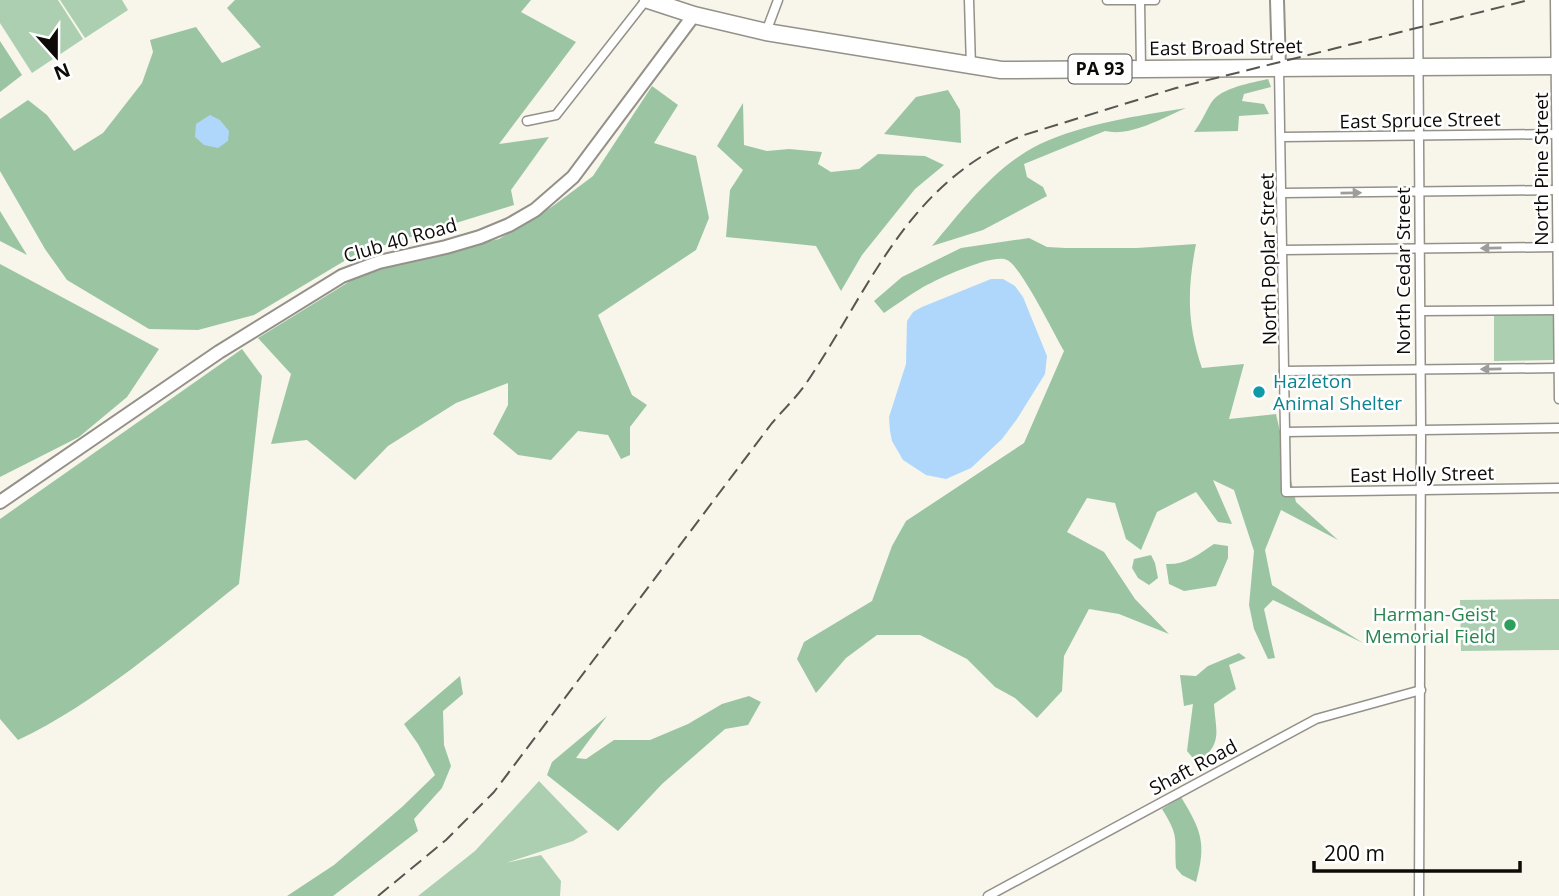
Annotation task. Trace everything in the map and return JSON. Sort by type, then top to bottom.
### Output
[{"type":"highway","name":"East Broad Street","points":[[647,0],[694,15],[766,32],[1001,70],[1558,66]]},
{"type":"street","points":[[527,121],[556,116],[647,0]]},
{"type":"street","points":[[766,32],[778,0]]},
{"type":"street","points":[[969,0],[971,67]]},
{"type":"street","points":[[1107,0],[1155,0]]},
{"type":"street","points":[[1140,0],[1141,69]]},
{"type":"street","points":[[1277,0],[1279,68]]},
{"type":"street","name":"North Cedar Street","points":[[1418,0],[1421,311],[1419,896]]},
{"type":"street","name":"North Pine Street","points":[[1557,0],[1559,399]]},
{"type":"street","name":"Club 40 Road","points":[[0,502],[219,352],[342,276],[379,262],[480,237],[509,225],[535,209],[573,177],[694,15]]},
{"type":"street","name":"North Poplar Street","points":[[1279,68],[1286,492]]},
{"type":"street","name":"East Spruce Street","points":[[1282,137],[1558,134]]},
{"type":"street","points":[[1283,193],[1558,190]]},
{"type":"street","points":[[1283,250],[1558,247]]},
{"type":"street","points":[[1421,311],[1559,310]]},
{"type":"street","points":[[1284,371],[1559,368]]},
{"type":"street","points":[[1285,432],[1559,428]]},
{"type":"street","name":"East Holly Street","points":[[1286,492],[1559,488]]},
{"type":"street","name":"Shaft Road","points":[[988,896],[1315,719],[1421,690]]},
{"type":"green space","points":[[0,0],[58,0],[83,39],[32,73],[0,23]]},
{"type":"green space","points":[[60,0],[122,0],[128,10],[85,38]]},
{"type":"green space","points":[[235,0],[531,0],[521,12],[576,42],[499,144],[549,137],[511,190],[514,205],[356,254],[254,315],[198,330],[149,329],[67,280],[45,249],[0,171],[0,119],[28,100],[47,115],[74,151],[103,133],[142,83],[153,52],[150,40],[196,27],[222,63],[261,47],[227,8]]},
{"type":"green space","points":[[0,41],[22,75],[0,92]]},
{"type":"green space","points":[[1268,79],[1271,87],[1244,94],[1242,101],[1264,104],[1269,114],[1239,116],[1238,131],[1194,132],[1211,103],[1222,93],[1237,86]]},
{"type":"green space","points":[[652,86],[678,105],[654,143],[696,156],[709,218],[696,250],[598,315],[632,395],[647,405],[630,427],[630,455],[621,459],[608,435],[578,431],[551,460],[518,455],[493,434],[508,405],[508,383],[456,403],[388,446],[355,480],[307,440],[271,444],[291,374],[258,338],[373,267],[499,239],[553,206],[593,176]]},
{"type":"green space","points":[[948,90],[960,110],[961,143],[884,134],[916,97]]},
{"type":"green space","points":[[743,103],[744,145],[767,151],[789,149],[822,152],[818,164],[831,172],[859,169],[878,154],[925,156],[944,165],[915,189],[862,255],[841,291],[816,246],[726,237],[730,190],[743,170],[717,146]]},
{"type":"green space","points":[[1186,108],[1136,129],[1105,131],[1024,164],[1027,177],[1043,187],[1047,196],[983,230],[932,246],[994,176],[1040,144],[1093,125]]},
{"type":"green space","points":[[0,211],[27,255],[0,241]]},
{"type":"green space","points":[[1029,238],[1047,247],[1066,248],[1137,248],[1196,244],[1190,307],[1193,337],[1202,368],[1244,364],[1229,419],[1276,414],[1296,502],[1338,540],[1281,510],[1265,550],[1272,585],[1363,643],[1273,600],[1264,609],[1275,658],[1268,659],[1254,629],[1249,605],[1254,551],[1234,490],[1213,480],[1232,524],[1218,522],[1196,492],[1157,512],[1141,550],[1126,539],[1115,503],[1087,498],[1067,532],[1104,552],[1135,599],[1169,634],[1119,614],[1089,609],[1064,656],[1062,691],[1037,718],[1015,698],[995,687],[967,659],[920,635],[877,635],[846,658],[816,693],[797,659],[804,642],[872,601],[892,546],[906,521],[1024,443],[1064,351],[1029,287],[1007,260],[990,260],[950,274],[920,289],[884,313],[874,301],[902,277],[961,248]]},
{"type":"green space","points":[[0,264],[159,349],[127,397],[79,437],[0,477]]},
{"type":"green space","points":[[1494,314],[1553,314],[1553,360],[1494,361]]},
{"type":"green space","points":[[242,349],[262,376],[239,584],[104,689],[18,740],[0,719],[0,519]]},
{"type":"green space","points":[[1214,544],[1228,546],[1228,558],[1216,586],[1184,591],[1169,584],[1166,564],[1185,561]]},
{"type":"green space","points":[[1151,555],[1158,578],[1149,585],[1138,578],[1132,568],[1134,559]]},
{"type":"green space","name":"Harman-Geist Memorial Field","points":[[1559,599],[1559,650],[1461,651],[1460,600]]},
{"type":"green space","points":[[1239,653],[1246,658],[1229,665],[1236,689],[1214,704],[1215,743],[1198,764],[1187,751],[1193,704],[1184,706],[1180,675],[1196,676],[1208,666]]},
{"type":"green space","points":[[460,676],[463,694],[443,711],[444,745],[451,766],[442,788],[414,819],[418,831],[333,896],[287,896],[334,865],[435,775],[404,724]]},
{"type":"green space","points":[[749,696],[761,702],[748,725],[725,729],[662,784],[618,831],[547,775],[552,762],[607,716],[576,758],[586,759],[614,740],[650,740],[688,724],[722,704]]},
{"type":"green space","points":[[539,781],[588,832],[573,841],[506,863],[541,855],[561,881],[560,896],[418,896],[475,851]]},
{"type":"green space","points":[[1181,797],[1200,837],[1201,857],[1196,882],[1182,875],[1176,868],[1174,832],[1162,809]]},
{"type":"water","points":[[210,115],[220,120],[229,131],[228,141],[218,148],[204,145],[195,137],[196,124]]},
{"type":"water","points":[[991,279],[1003,279],[1015,286],[1023,297],[1047,356],[1045,374],[1002,439],[971,468],[946,479],[926,475],[903,460],[892,441],[890,431],[889,417],[906,364],[907,321],[913,312],[922,307]]},
{"type":"railway","points":[[378,896],[446,840],[494,792],[772,423],[803,388],[896,240],[921,209],[950,180],[984,155],[1024,135],[1176,88],[1529,0]]},
{"type":"place","name":"Hazleton Animal Shelter","points":[[1259,392]]},
{"type":"place","name":"Harman-Geist Memorial Field","points":[[1510,625]]}]
